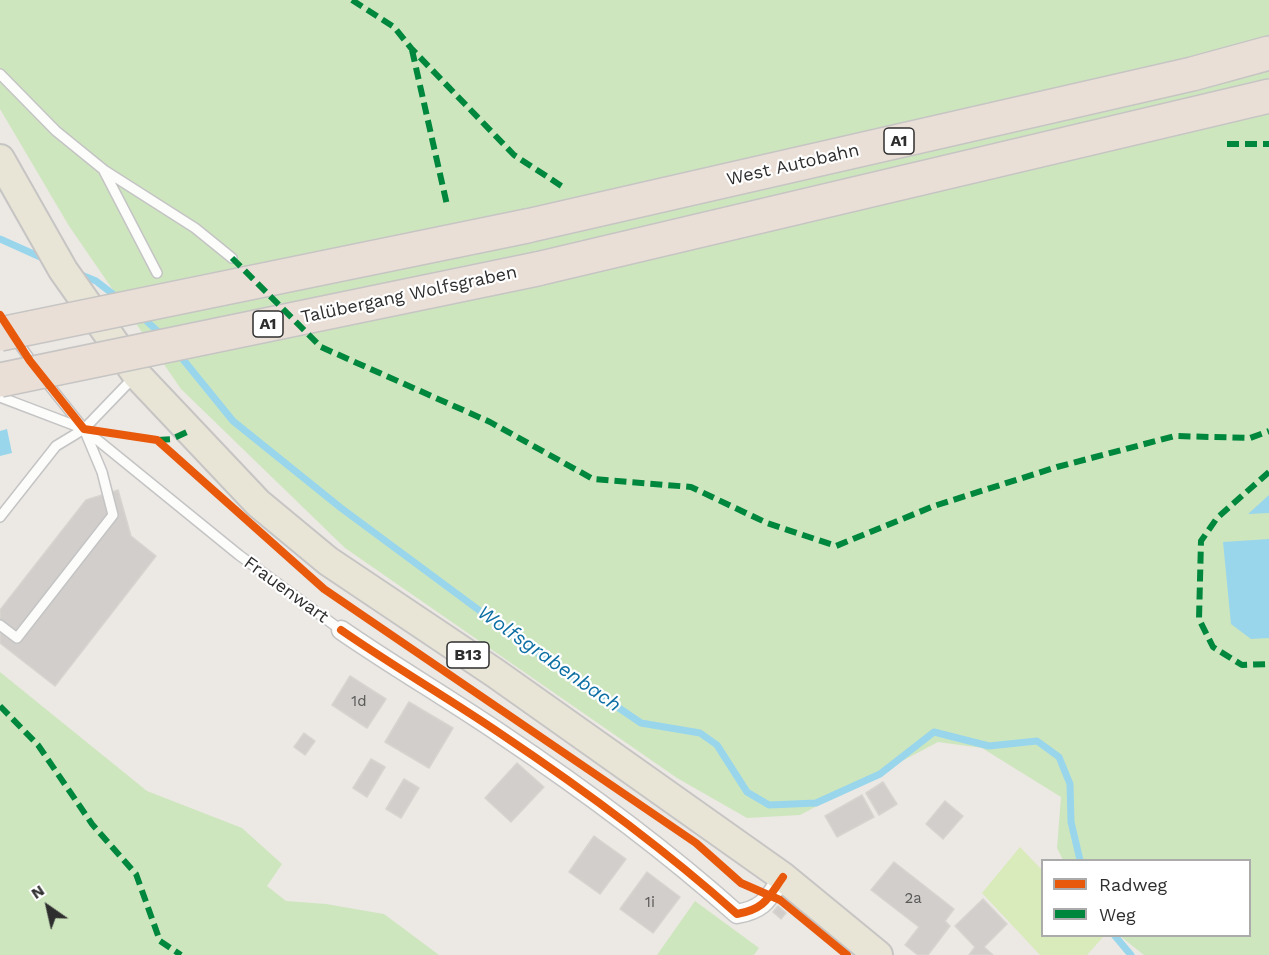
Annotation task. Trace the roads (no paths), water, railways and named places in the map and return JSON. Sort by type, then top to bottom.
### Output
[{"type":"highway","name":"West Autobahn","points":[[0,334],[527,226],[1192,74],[1269,53]]},
{"type":"highway","name":"Talübergang Wolfsgraben","points":[[0,380],[537,269],[1269,96]]},
{"type":"main road","name":"B13","points":[[0,159],[41,232],[88,307],[137,375],[258,503],[328,561],[504,679],[783,876],[878,955]]},
{"type":"street","name":"Frauenwart","points":[[340,630],[503,735],[645,836],[737,914],[753,911],[772,897],[783,876]]},
{"type":"lane","points":[[0,74],[56,131],[104,170],[195,228],[232,258]]},
{"type":"lane","points":[[104,170],[157,273]]},
{"type":"lane","points":[[0,315],[30,361],[84,429],[102,472],[113,515],[17,638],[0,626]]},
{"type":"lane","points":[[0,517],[56,446],[84,429],[137,375]]},
{"type":"lane","points":[[0,397],[84,429]]},
{"type":"lane","name":"Frauenwart","points":[[84,429],[238,555],[340,630]]},
{"type":"water","points":[[7,429],[12,453],[0,456],[0,431]]},
{"type":"water","points":[[1269,495],[1269,513],[1248,514]]},
{"type":"water","points":[[1269,539],[1269,638],[1251,639],[1231,624],[1223,542]]},
{"type":"waterway","name":"Wolfsgrabenbach","points":[[0,239],[47,260]]},
{"type":"waterway","name":"Wolfsgrabenbach","points":[[79,274],[96,281],[118,298]]},
{"type":"waterway","name":"Wolfsgrabenbach","points":[[141,316],[164,337]]},
{"type":"waterway","name":"Wolfsgrabenbach","points":[[177,352],[233,421],[341,508],[526,645],[641,723],[700,733],[717,745],[747,792],[769,805],[816,803],[880,774],[934,732],[989,746],[1037,741],[1059,757],[1070,784],[1071,822],[1080,859]]},
{"type":"waterway","name":"Wolfsgrabenbach","points":[[1116,937],[1131,955]]}]
